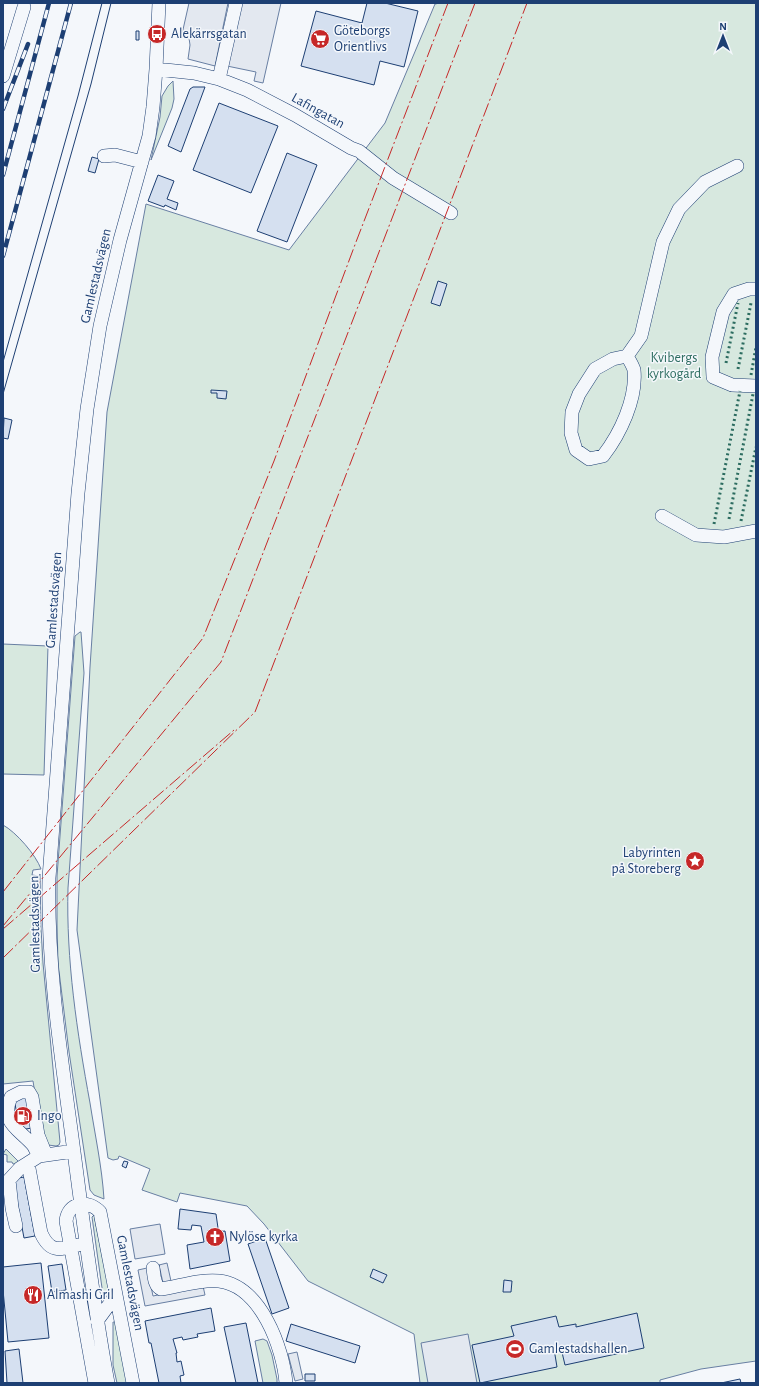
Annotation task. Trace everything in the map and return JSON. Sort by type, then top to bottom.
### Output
[{"type":"street","name":"Gamlestadsvägen","points":[[108,1383],[97,1321],[59,1044],[50,957],[48,916],[51,855],[78,493],[86,409],[100,326],[120,240],[150,129],[156,69],[159,3]]},
{"type":"street","points":[[219,79],[236,3]]},
{"type":"street","points":[[3,76],[24,7]]},
{"type":"street","name":"Lafingatan","points":[[156,69],[194,73],[219,79],[247,90],[359,152],[393,178],[451,213]]},
{"type":"street","points":[[104,156],[115,155],[142,162]]},
{"type":"street","points":[[627,356],[634,369],[634,385],[627,415],[611,447],[603,456],[589,459],[576,450],[571,433],[572,412],[579,394],[595,369],[613,359],[627,356],[641,336],[663,242],[679,209],[705,182],[737,166]]},
{"type":"street","points":[[756,289],[749,289],[734,294],[722,312],[712,357],[713,377],[732,385],[756,386]]},
{"type":"street","points":[[662,516],[696,535],[724,537],[756,531]]},
{"type":"street","points":[[16,1226],[12,1208],[10,1180],[20,1168],[38,1158],[74,1151]]},
{"type":"street","points":[[38,1158],[41,1233],[45,1242],[50,1247],[57,1249],[86,1244]]},
{"type":"street","name":"Gamlestadsvägen","points":[[81,1204],[96,1207],[100,1212],[133,1383]]},
{"type":"street","points":[[81,1204],[69,1210],[66,1221],[95,1383]]},
{"type":"street","points":[[153,1268],[156,1285],[161,1289],[220,1281],[238,1287],[249,1296],[268,1322],[275,1337],[281,1355],[286,1383]]},
{"type":"street","points":[[97,1321],[116,1294]]},
{"type":"green space","name":"Kvibergs kyrkogård","points":[[756,3],[756,1361],[701,1369],[660,1380],[660,1383],[420,1383],[414,1334],[308,1281],[264,1224],[247,1206],[180,1193],[177,1202],[142,1190],[150,1169],[119,1156],[118,1159],[113,1160],[108,1158],[77,930],[90,667],[107,412],[146,204],[289,250],[385,123],[435,4]]},
{"type":"green space","points":[[173,81],[174,99],[172,108],[151,160],[160,117],[162,96]]},
{"type":"green space","points":[[80,632],[84,673],[68,888],[69,942],[73,996],[100,1163],[104,1199],[94,1195],[90,1190],[69,1052],[58,963],[57,876],[75,636]]},
{"type":"green space","points":[[3,644],[48,646],[44,775],[3,774]]},
{"type":"green space","points":[[3,825],[25,844],[35,857],[41,869],[33,870],[32,875],[39,876],[40,874],[43,963],[60,1142],[59,1145],[56,1146],[48,1145],[40,1125],[33,1081],[3,1084]]},
{"type":"green space","points":[[6,1149],[20,1163],[13,1164],[12,1162],[7,1162],[7,1155],[3,1154]]},
{"type":"green space","points":[[94,1215],[109,1289],[108,1296],[104,1302],[92,1217]]},
{"type":"green space","points":[[113,1322],[116,1322],[128,1383],[117,1383],[113,1365]]},
{"type":"green space","points":[[263,1339],[267,1341],[272,1355],[277,1383],[263,1383],[255,1341]]},
{"type":"shaded area","points":[[189,3],[228,3],[215,66],[188,59],[190,45],[189,38],[182,34]]},
{"type":"shaded area","points":[[242,3],[281,3],[263,83],[254,81],[256,72],[227,66]]},
{"type":"shaded area","points":[[160,1224],[165,1254],[135,1259],[130,1229]]},
{"type":"shaded area","points":[[167,1263],[171,1281],[163,1283],[159,1265]]},
{"type":"shaded area","points":[[147,1268],[153,1296],[203,1286],[205,1295],[145,1306],[138,1270]]},
{"type":"shaded area","points":[[468,1334],[477,1383],[428,1383],[421,1343]]},
{"type":"shaded area","points":[[297,1352],[303,1379],[295,1381],[288,1354]]},
{"type":"building","points":[[367,3],[385,3],[418,11],[404,67],[380,61],[374,85],[301,66],[316,11],[362,23]]},
{"type":"building","points":[[136,31],[139,31],[139,40],[136,40]]},
{"type":"building","points":[[193,87],[205,87],[181,152],[168,146],[190,89]]},
{"type":"building","points":[[219,103],[278,126],[251,193],[193,170]]},
{"type":"building","points":[[287,153],[317,165],[287,242],[257,231]]},
{"type":"building","points":[[92,157],[99,159],[95,173],[88,171]]},
{"type":"building","points":[[158,175],[174,181],[167,199],[178,203],[176,210],[165,205],[164,207],[148,201]]},
{"type":"building","points":[[438,281],[447,284],[440,306],[431,303]]},
{"type":"building","points":[[211,390],[227,391],[226,399],[217,398],[217,393],[211,393]]},
{"type":"building","points":[[4,418],[12,420],[8,439],[3,438]]},
{"type":"building","points":[[26,1097],[32,1128],[20,1130],[14,1099]]},
{"type":"building","points":[[124,1161],[128,1162],[126,1168],[122,1166]]},
{"type":"building","points":[[24,1177],[35,1236],[24,1238],[13,1179]]},
{"type":"building","name":"Nylöse kyrka","points":[[180,1209],[216,1214],[218,1228],[217,1232],[225,1231],[230,1261],[190,1269],[187,1245],[204,1242],[201,1226],[192,1225],[191,1230],[178,1229]]},
{"type":"building","points":[[265,1238],[289,1308],[272,1314],[248,1244]]},
{"type":"building","points":[[41,1263],[49,1338],[8,1342],[3,1290],[3,1267]]},
{"type":"building","points":[[62,1264],[66,1290],[52,1292],[48,1266]]},
{"type":"building","points":[[373,1269],[387,1275],[383,1283],[370,1277]]},
{"type":"building","points":[[504,1280],[512,1281],[511,1292],[503,1292]]},
{"type":"building","points":[[211,1308],[215,1331],[197,1334],[198,1337],[183,1340],[182,1337],[173,1339],[177,1353],[177,1362],[181,1361],[184,1375],[180,1376],[181,1383],[159,1383],[145,1321]]},
{"type":"building","name":"Gamlestadshallen","points":[[637,1313],[644,1348],[565,1365],[561,1348],[554,1349],[557,1367],[480,1383],[472,1345],[514,1336],[511,1326],[556,1316],[559,1327],[576,1324],[576,1327]]},
{"type":"building","points":[[246,1323],[258,1383],[236,1383],[224,1327]]},
{"type":"building","points":[[291,1324],[360,1346],[355,1363],[286,1341]]},
{"type":"building","points":[[19,1349],[23,1383],[7,1383],[5,1351]]},
{"type":"building","points":[[305,1374],[315,1374],[315,1381],[305,1381]]},
{"type":"building","points":[[740,1379],[741,1383],[721,1383]]},
{"type":"tram line","points":[[3,362],[78,96],[102,3]]},
{"type":"tram line","points":[[3,394],[91,84],[111,3]]},
{"type":"railway","points":[[3,175],[49,3]]},
{"type":"railway","points":[[3,256],[71,3]]},
{"type":"railway","points":[[3,109],[28,44]]},
{"type":"hedge","points":[[726,363],[738,303]]},
{"type":"hedge","points":[[738,369],[751,303]]},
{"type":"hedge","points":[[751,375],[756,347]]},
{"type":"hedge","points":[[714,524],[740,391]]},
{"type":"hedge","points":[[729,519],[753,394]]},
{"type":"hedge","points":[[741,521],[756,447]]},
{"type":"power","points":[[3,892],[203,638],[274,461],[448,3]]},
{"type":"power","points":[[3,926],[221,662],[475,3]]},
{"type":"power","points":[[3,958],[255,712],[527,3]]},
{"type":"power","points":[[3,929],[234,730]]},
{"type":"place","name":"Alekärrsgatan","points":[[157,34]]},
{"type":"place","name":"Göteborgs Orientlivs","points":[[320,39]]},
{"type":"place","name":"Labyrinten på Storeberg","points":[[695,861]]},
{"type":"place","name":"Ingo","points":[[23,1116]]},
{"type":"place","name":"Nylöse kyrka","points":[[215,1237]]},
{"type":"place","name":"Almashi Gril","points":[[33,1295]]},
{"type":"place","name":"Gamlestadshallen","points":[[515,1349]]}]
